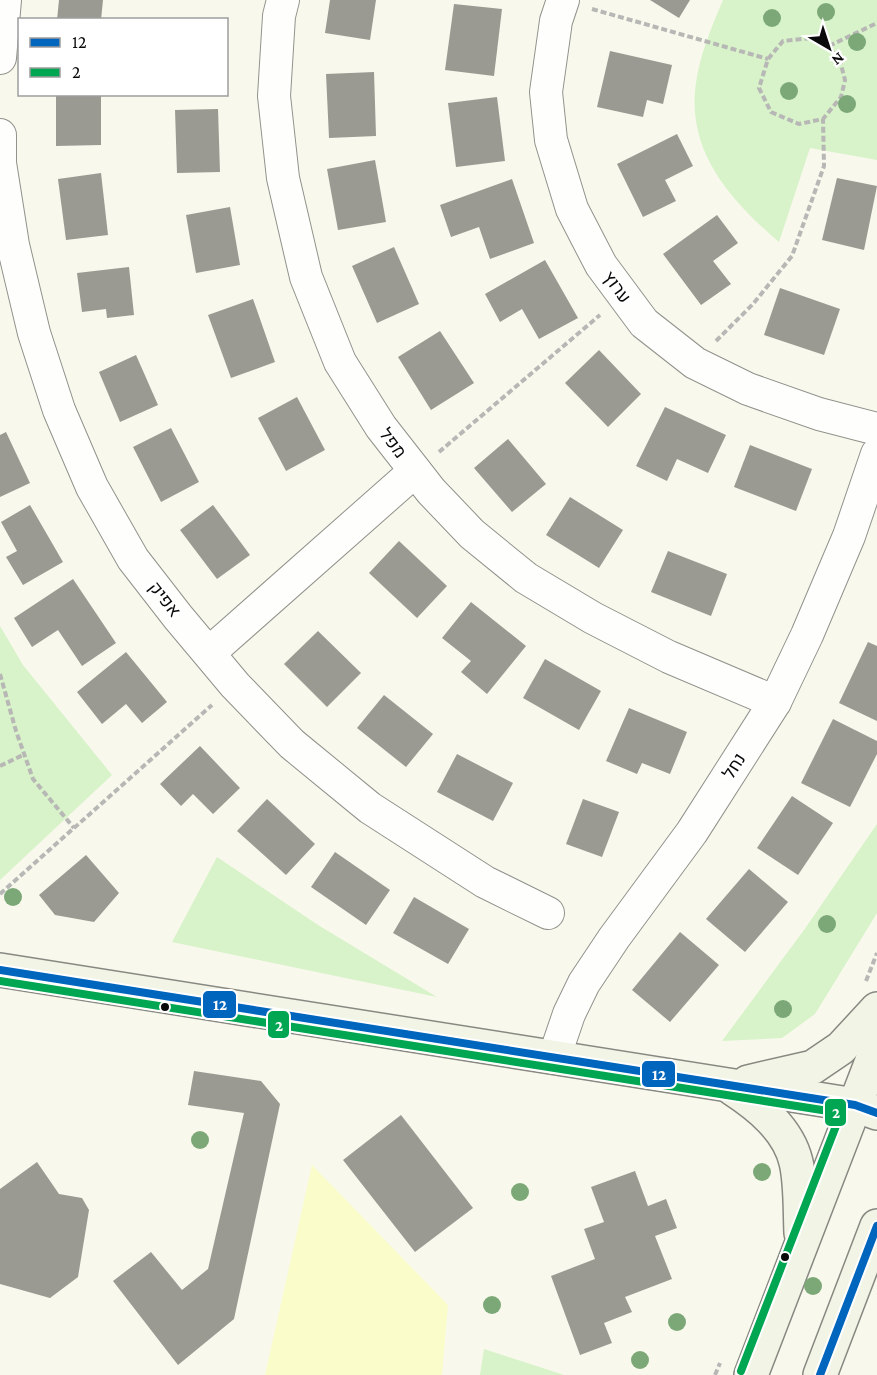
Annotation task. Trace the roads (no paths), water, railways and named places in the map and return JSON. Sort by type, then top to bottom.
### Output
[{"type":"main road","points":[[0,970],[866,1109]]},
{"type":"main road","points":[[729,1086],[813,1067],[841,1048],[877,1009]]},
{"type":"main road","points":[[751,1375],[802,1242],[866,1109],[877,1048]]},
{"type":"main road","points":[[729,1086],[755,1103],[776,1124],[789,1144],[796,1162],[802,1242]]},
{"type":"main road","points":[[820,1375],[877,1226]]},
{"type":"street","points":[[0,58],[5,0]]},
{"type":"street","name":"מפל","points":[[283,0],[279,16],[274,96],[283,178],[306,277],[340,362],[381,428],[431,491],[472,534],[526,578],[593,618],[669,657],[775,702]]},
{"type":"street","name":"ערוץ","points":[[563,0],[556,21],[546,92],[551,140],[572,209],[601,265],[644,323],[695,363],[748,389],[819,414],[877,429]]},
{"type":"street","name":"אפיק","points":[[0,135],[0,163],[13,245],[34,333],[59,410],[92,488],[133,559],[235,685],[292,744],[370,808],[485,882],[548,913]]},
{"type":"street","name":"נחל","points":[[554,1058],[569,1014],[584,983],[692,832],[775,702],[807,635],[849,536],[877,454]]},
{"type":"street","points":[[208,653],[415,471]]}]
